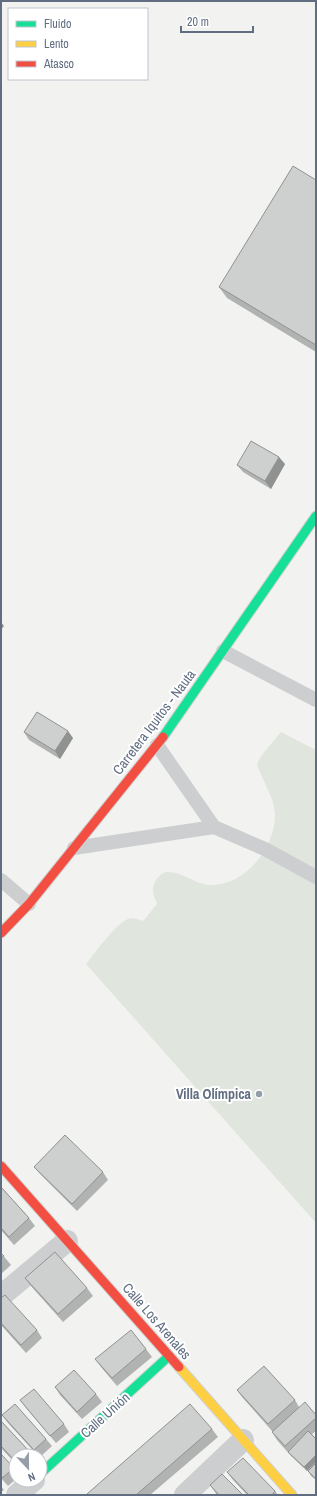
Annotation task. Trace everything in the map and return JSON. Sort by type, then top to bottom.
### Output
[{"type":"street","name":"Carretera Iquitos - Nauta","points":[[1,933],[29,904],[157,744],[316,516]]},
{"type":"street","name":"Calle Los Arenales","points":[[1,1166],[292,1495]]},
{"type":"street","points":[[1,1296],[67,1241]]},
{"type":"street","name":"Calle Unión","points":[[48,1467],[169,1356]]},
{"type":"street","points":[[184,1495],[243,1440]]},
{"type":"street","points":[[17,1495],[25,1488]]},
{"type":"lane","points":[[223,651],[316,700]]},
{"type":"lane","points":[[157,744],[214,827]]},
{"type":"lane","points":[[74,848],[214,827],[265,849],[316,877]]},
{"type":"lane","points":[[1,880],[29,904]]},
{"type":"shaded area","name":"Villa Olímpica","points":[[281,732],[316,750],[316,1223],[86,964],[112,932],[123,922],[132,918],[143,921],[157,904],[153,895],[153,889],[155,882],[162,874],[173,872],[203,884],[221,884],[234,880],[255,864],[270,840],[274,828],[275,815],[271,796],[257,764],[261,756]]},
{"type":"building","points":[[293,166],[316,180],[316,345],[219,287]]},
{"type":"building","points":[[251,441],[279,457],[265,481],[237,465]]},
{"type":"building","points":[[37,712],[68,731],[55,751],[24,732]]},
{"type":"building","points":[[65,1135],[103,1172],[72,1204],[34,1167]]},
{"type":"building","points":[[1,1187],[29,1218],[9,1237],[1,1228]]},
{"type":"building","points":[[55,1252],[87,1288],[58,1314],[25,1278]]},
{"type":"building","points":[[5,1295],[37,1330],[21,1345],[1,1323],[1,1298]]},
{"type":"building","points":[[131,1330],[146,1349],[112,1378],[95,1359]]},
{"type":"building","points":[[264,1366],[295,1400],[268,1424],[237,1390]]},
{"type":"building","points":[[74,1370],[96,1394],[77,1412],[55,1387]]},
{"type":"building","points":[[34,1389],[64,1424],[50,1436],[20,1400]]},
{"type":"building","points":[[305,1402],[316,1415],[316,1418],[285,1446],[272,1432]]},
{"type":"building","points":[[15,1404],[46,1439],[36,1448],[32,1448],[2,1415]]},
{"type":"building","points":[[190,1404],[212,1429],[136,1495],[87,1495],[87,1494]]},
{"type":"building","points":[[1,1421],[26,1448],[8,1448],[8,1453],[1,1446]]},
{"type":"building","points":[[308,1431],[316,1439],[316,1455],[304,1467],[288,1452]]},
{"type":"building","points":[[1,1454],[8,1462],[8,1473],[2,1478]]},
{"type":"building","points":[[243,1458],[275,1491],[272,1495],[249,1495],[227,1472]]},
{"type":"building","points":[[316,1463],[316,1479],[308,1471]]},
{"type":"building","points":[[222,1474],[243,1495],[219,1495],[210,1485]]},
{"type":"traffic: fast","points":[[163,737],[316,516]]},
{"type":"traffic: fast","points":[[48,1467],[169,1356]]},
{"type":"traffic: slow","points":[[179,1367],[292,1495]]},
{"type":"traffic: jam","points":[[1,933],[29,904],[163,737]]},
{"type":"traffic: jam","points":[[1,1166],[179,1367]]},
{"type":"place","name":"Villa Olímpica","points":[[259,1094]]}]
